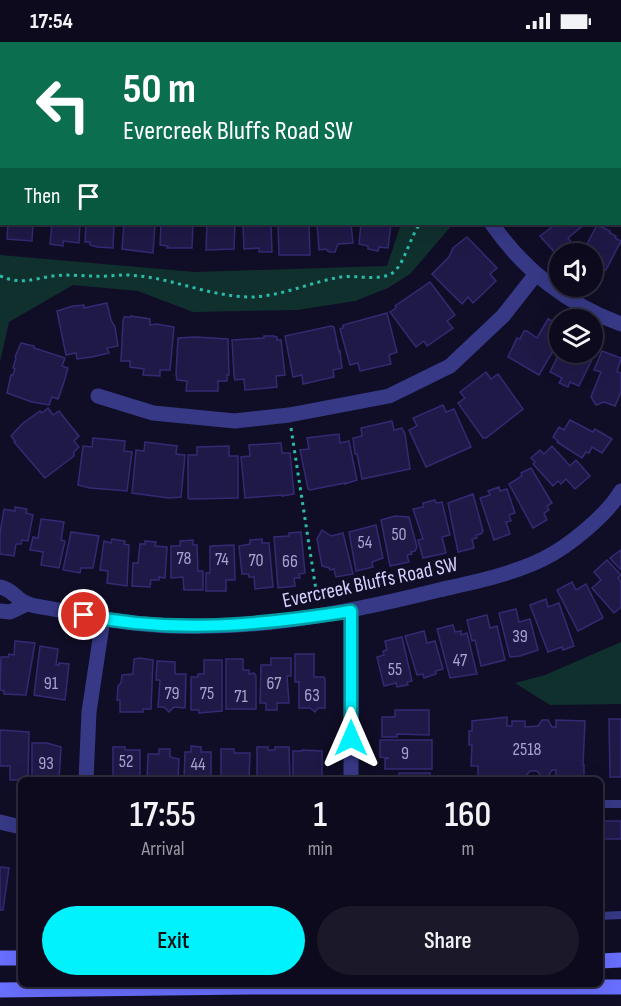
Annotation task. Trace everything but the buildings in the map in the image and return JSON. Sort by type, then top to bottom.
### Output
[{"type":"main road","points":[[0,958],[18,958]]},
{"type":"main road","points":[[603,960],[621,960]]},
{"type":"main road","points":[[603,986],[621,987]]},
{"type":"main road","points":[[0,990],[250,987]]},
{"type":"street","points":[[493,225],[505,243],[536,274],[573,302],[621,324]]},
{"type":"street","points":[[98,396],[153,413],[235,422],[289,415],[389,396],[450,366],[503,316],[536,274]]},
{"type":"street","name":"Evercreek Bluffs Road SW","points":[[0,587],[7,588],[27,604],[103,620],[135,624],[195,626],[267,623],[320,616],[351,611],[502,575],[543,559],[563,548],[591,524],[621,491]]},
{"type":"street","name":"Evercreek Bluffs Road SW","points":[[0,611],[10,612],[27,604]]},
{"type":"street","points":[[351,611],[351,777]]},
{"type":"street","points":[[86,777],[89,712],[103,620]]},
{"type":"street","points":[[0,822],[18,826]]},
{"type":"lane","points":[[603,804],[621,804]]},
{"type":"lane","points":[[603,916],[621,915]]},
{"type":"path","points":[[0,276],[24,282],[52,276],[144,276],[213,293],[251,297],[333,278],[381,277],[393,273],[402,262],[414,231],[419,225]]},
{"type":"path","points":[[289,415],[320,616]]},
{"type":"green space","points":[[401,225],[452,225],[410,274],[388,288],[355,301],[297,310],[193,312],[138,291],[73,285],[9,322],[0,362],[0,255],[195,272],[387,266]]},
{"type":"green space","points":[[621,642],[621,704],[550,705],[515,683],[545,675]]},
{"type":"route","points":[[84,615],[135,624],[195,626],[278,622],[351,611],[351,738]]}]
